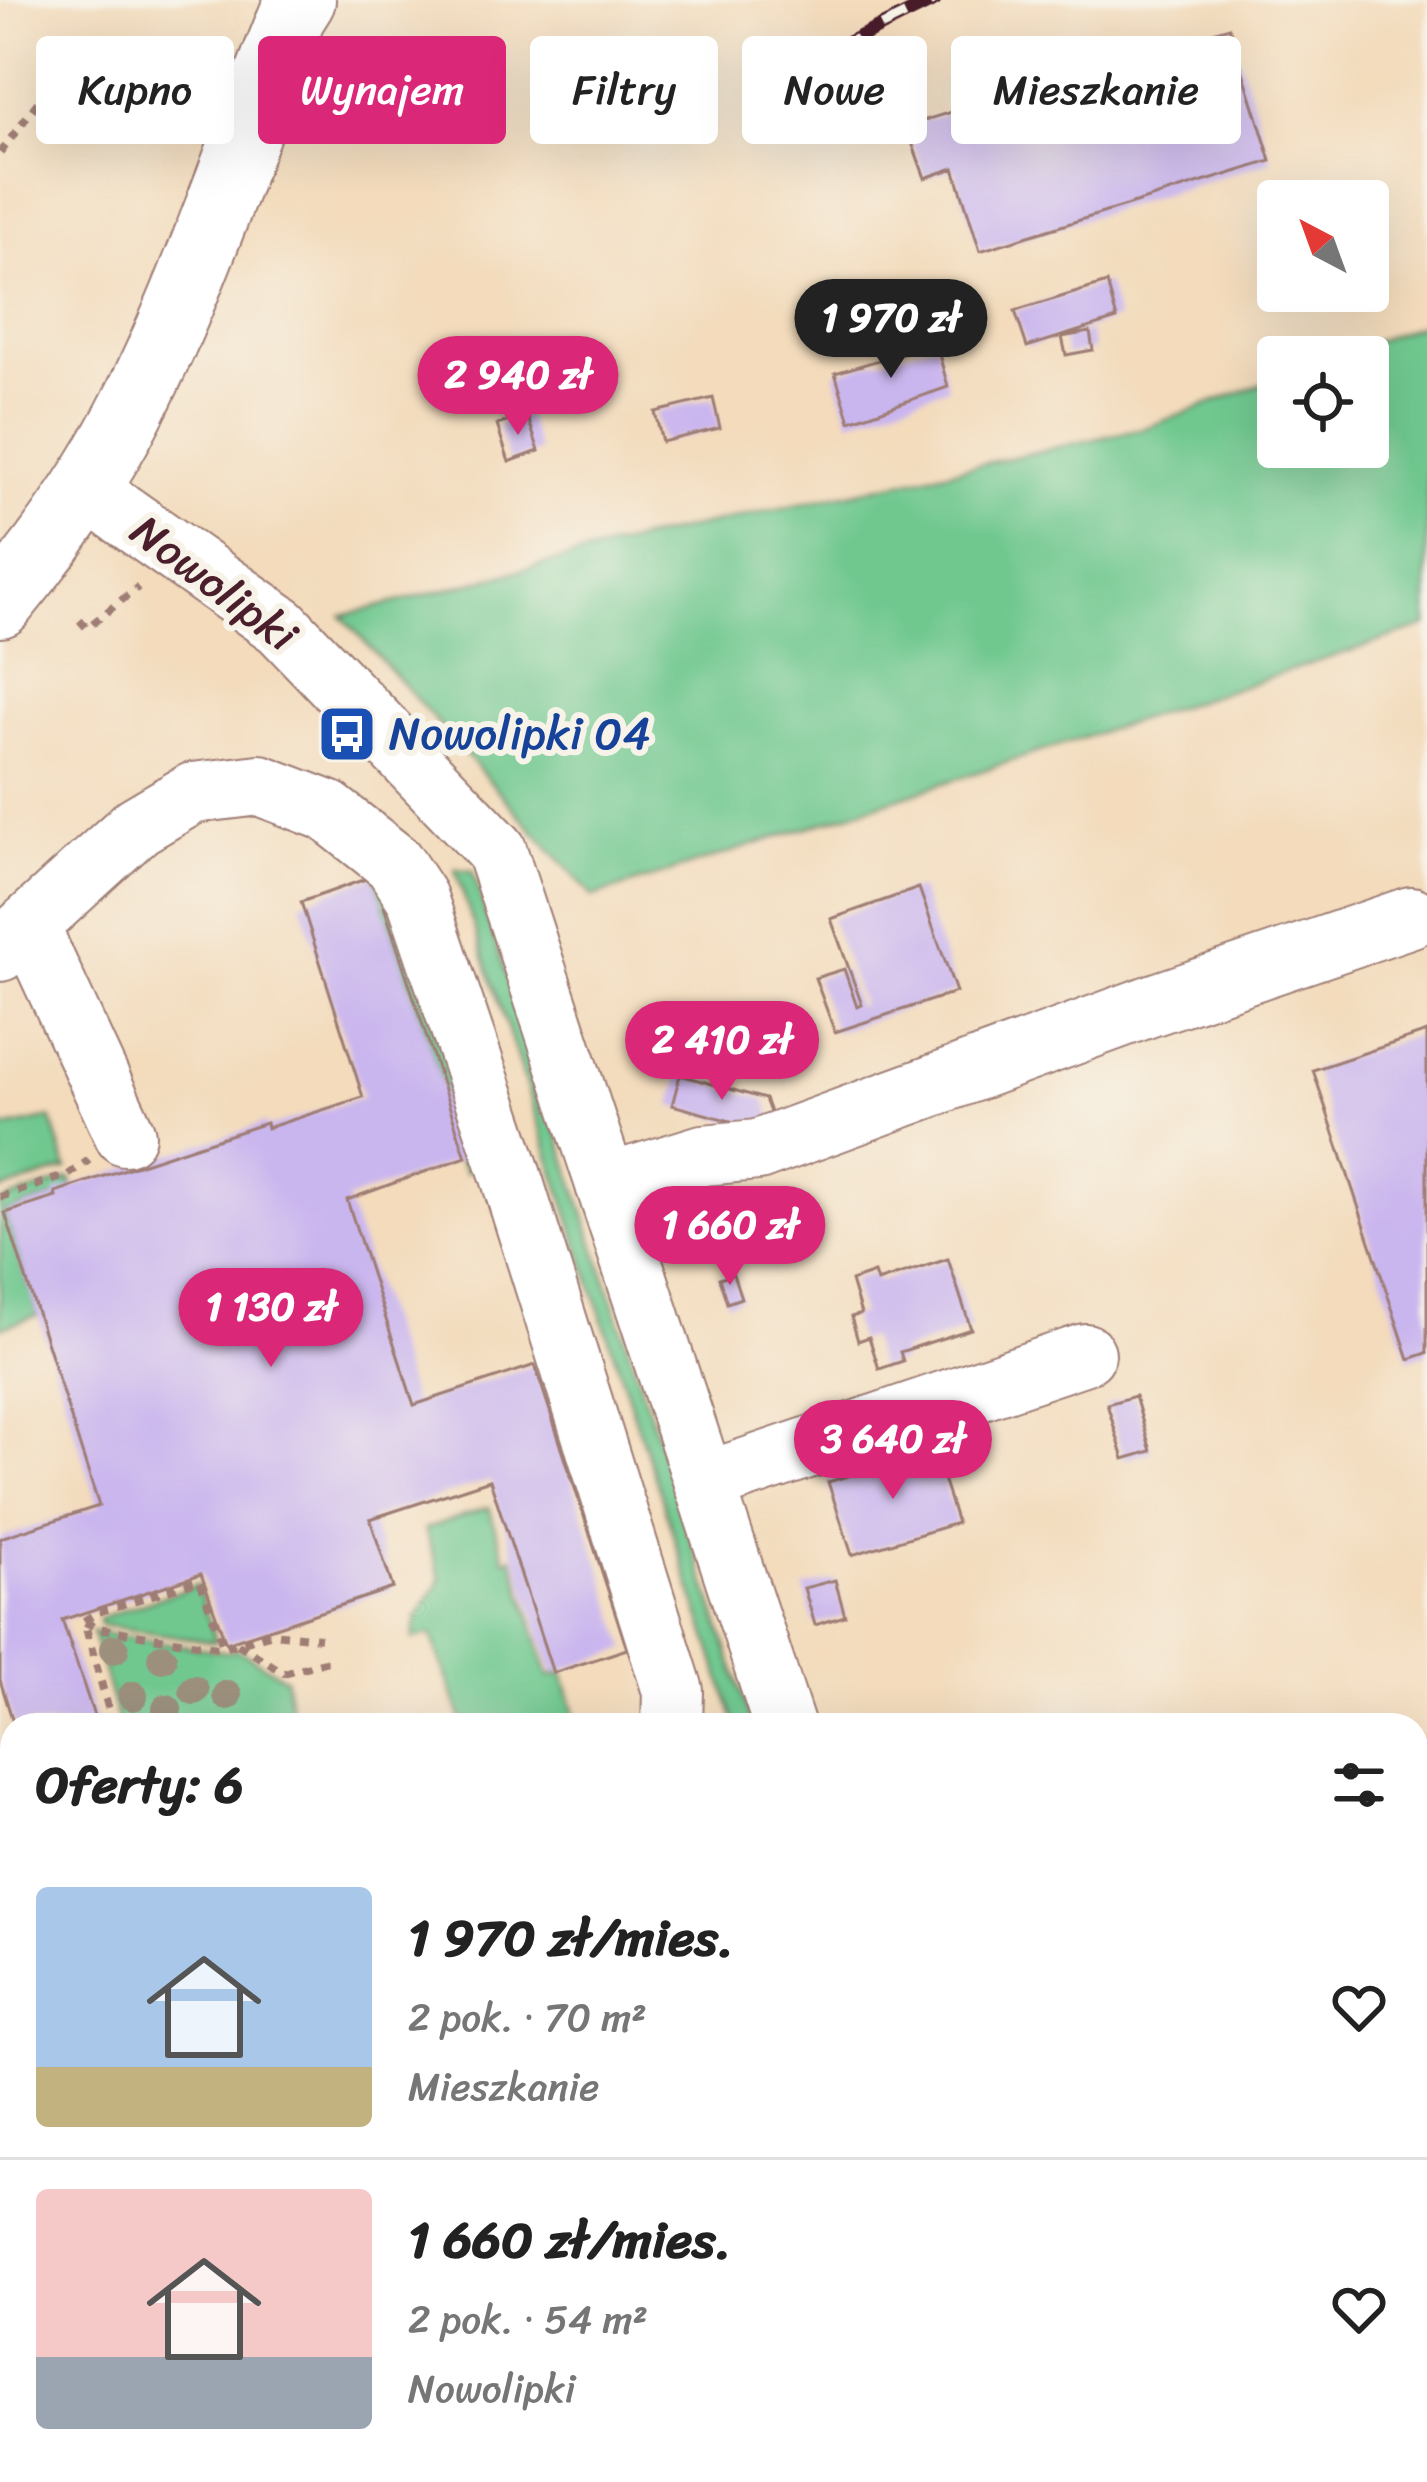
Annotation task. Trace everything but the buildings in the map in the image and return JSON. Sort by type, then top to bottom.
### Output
[{"type":"main road","points":[[0,604],[86,489],[131,411],[171,325],[285,32],[302,0]]},
{"type":"street","name":"Nowolipki","points":[[86,489],[280,626],[496,850],[780,1713]]},
{"type":"street","points":[[125,1135],[14,938],[137,826],[193,793],[260,785],[328,811],[394,862],[417,898],[509,1170],[673,1690],[672,1713]]},
{"type":"street","points":[[606,1185],[703,1155],[758,1150],[1411,916]]},
{"type":"street","points":[[704,1483],[1085,1354]]},
{"type":"path","points":[[0,153],[36,105]]},
{"type":"path","points":[[80,620],[87,628],[131,589],[148,585]]},
{"type":"path","points":[[0,1197],[68,1174]]},
{"type":"path","points":[[84,1621],[98,1612],[200,1580],[224,1648]]},
{"type":"path","points":[[84,1621],[97,1628],[224,1648],[272,1633],[320,1638]]},
{"type":"path","points":[[84,1621],[110,1713]]},
{"type":"path","points":[[237,1644],[284,1673],[328,1661]]},
{"type":"green space","points":[[1427,322],[1427,626],[593,897],[342,616],[659,535],[1145,428],[1257,386],[1257,468],[1389,468],[1389,336]]},
{"type":"green space","points":[[455,869],[472,871],[748,1713],[732,1713]]},
{"type":"green space","points":[[380,871],[482,1158],[466,1173],[459,1160],[466,1157],[374,877]]},
{"type":"green space","points":[[51,1118],[67,1169],[0,1191],[0,1129]]},
{"type":"green space","points":[[70,1179],[72,1187],[56,1197],[5,1213],[38,1315],[0,1328],[0,1202]]},
{"type":"green space","points":[[489,1507],[505,1559],[512,1557],[549,1676],[563,1673],[575,1713],[460,1713],[431,1634],[413,1639],[417,1618],[441,1579],[425,1529]]},
{"type":"green space","points":[[197,1585],[216,1642],[100,1625],[99,1618]]},
{"type":"green space","points":[[92,1632],[228,1652],[237,1649],[285,1678],[292,1713],[116,1713]]},
{"type":"railway","points":[[862,36],[935,0]]},
{"type":"place","name":"Nowolipki 04","points":[[347,734]]}]
